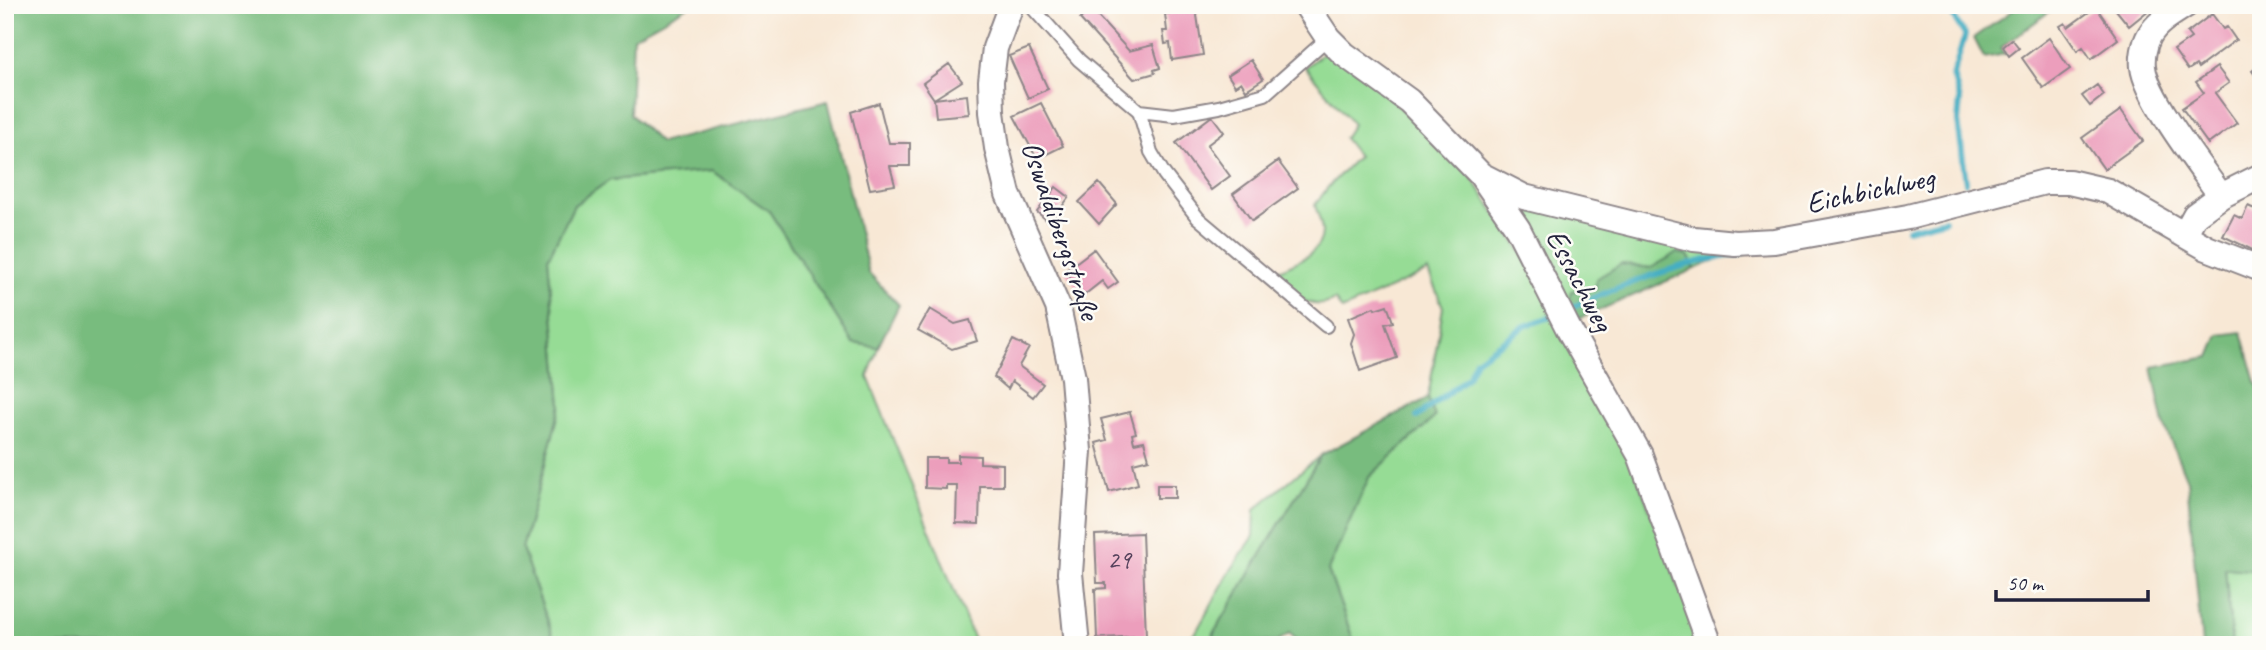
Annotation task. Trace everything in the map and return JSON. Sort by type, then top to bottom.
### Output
[{"type":"street","name":"Oswaldibergstraße","points":[[1011,5],[995,48],[991,81],[992,112],[1008,194],[1058,307],[1073,378],[1079,451],[1070,573],[1077,645]]},
{"type":"street","name":"Essachweg","points":[[1306,5],[1328,38],[1344,54],[1409,101],[1481,175],[1518,229],[1561,314],[1640,455],[1709,645]]},
{"type":"street","points":[[2186,5],[2161,21],[2149,36],[2143,53],[2143,70],[2156,102],[2221,196]]},
{"type":"street","name":"Eichbichlweg","points":[[1481,175],[1524,198],[1694,239],[1735,243],[1774,241],[1908,217],[2045,181],[2069,182],[2108,191],[2207,248],[2261,269]]},
{"type":"street","points":[[2184,234],[2195,215],[2221,196],[2261,176]]},
{"type":"lane","points":[[1030,5],[1079,60],[1139,111],[1151,152],[1164,174],[1198,218],[1326,326]]},
{"type":"lane","points":[[1139,111],[1174,115],[1219,107],[1265,94],[1328,38]]},
{"type":"green space","points":[[5,5],[690,5],[633,37],[630,114],[660,143],[828,101],[869,273],[899,305],[878,347],[853,343],[769,211],[712,171],[610,180],[574,205],[548,258],[561,405],[522,549],[556,645],[5,645]]},
{"type":"green space","points":[[2020,5],[2055,7],[2001,48],[2005,54],[1984,58],[1974,38]]},
{"type":"green space","points":[[1325,52],[1370,78],[1468,172],[1529,263],[1619,429],[1701,645],[1355,645],[1328,570],[1369,477],[1435,417],[1428,398],[1443,307],[1428,271],[1342,310],[1335,300],[1325,304],[1308,302],[1293,293],[1272,273],[1304,258],[1317,247],[1322,232],[1315,205],[1358,156],[1344,138],[1353,124],[1305,67]]},
{"type":"green space","points":[[712,171],[769,211],[853,343],[878,347],[868,377],[976,645],[556,645],[522,549],[561,405],[548,258],[574,205],[610,180]]},
{"type":"green space","points":[[1501,191],[1719,251],[1723,257],[1695,269],[1688,255],[1677,253],[1651,268],[1621,264],[1567,311]]},
{"type":"green space","points":[[1677,253],[1688,255],[1695,269],[1574,321],[1567,311],[1572,291],[1596,288],[1596,279],[1621,264],[1651,268]]},
{"type":"green space","points":[[2242,332],[2256,382],[2261,389],[2261,478],[2253,482],[2261,495],[2261,571],[2225,568],[2232,645],[2202,645],[2187,480],[2164,425],[2152,367],[2210,357],[2219,335]]},
{"type":"green space","points":[[1428,398],[1435,417],[1369,477],[1328,570],[1355,645],[1300,645],[1290,633],[1278,641],[1210,645],[1214,633],[1321,455]]},
{"type":"green space","points":[[1321,455],[1214,633],[1210,645],[1178,645],[1196,632],[1229,573],[1254,536],[1255,509]]},
{"type":"green space","points":[[2225,567],[2261,571],[2261,645],[2232,645]]},
{"type":"building","points":[[2112,5],[2155,5],[2129,26]]},
{"type":"building","points":[[2096,7],[2118,39],[2091,59],[2083,47],[2077,51],[2060,26],[2065,23],[2068,27]]},
{"type":"building","points":[[1091,9],[1129,51],[1153,45],[1160,68],[1154,70],[1155,73],[1134,79],[1080,19]]},
{"type":"building","points":[[1196,9],[1203,55],[1172,60],[1170,43],[1165,44],[1163,31],[1167,31],[1165,14]]},
{"type":"building","points":[[2212,14],[2223,29],[2227,27],[2236,40],[2198,68],[2196,65],[2188,70],[2174,50],[2191,38],[2187,33]]},
{"type":"building","points":[[2049,38],[2070,69],[2043,88],[2022,58]]},
{"type":"building","points":[[2012,39],[2019,48],[2009,56],[2003,47]]},
{"type":"building","points":[[1029,48],[1048,89],[1028,98],[1009,56]]},
{"type":"building","points":[[1251,60],[1263,79],[1246,90],[1241,82],[1235,86],[1228,75]]},
{"type":"building","points":[[949,64],[962,81],[934,99],[923,83]]},
{"type":"building","points":[[2261,64],[2261,83],[2252,71]]},
{"type":"building","points":[[2217,67],[2229,83],[2215,93],[2237,123],[2208,144],[2182,108],[2204,93],[2196,82]]},
{"type":"building","points":[[2097,85],[2104,95],[2090,106],[2082,96]]},
{"type":"building","points":[[967,95],[969,114],[936,117],[934,99]]},
{"type":"building","points":[[879,103],[889,143],[910,143],[910,166],[890,166],[895,185],[870,189],[851,112]]},
{"type":"building","points":[[1041,103],[1063,146],[1037,159],[1014,116]]},
{"type":"building","points":[[2121,110],[2143,141],[2104,169],[2082,138]]},
{"type":"building","points":[[1212,116],[1224,132],[1207,145],[1230,176],[1211,190],[1176,143]]},
{"type":"building","points":[[1278,161],[1298,188],[1252,221],[1233,194]]},
{"type":"building","points":[[1099,183],[1117,204],[1099,224],[1079,202]]},
{"type":"building","points":[[1056,187],[1069,197],[1050,223],[1037,212]]},
{"type":"building","points":[[2248,206],[2261,212],[2261,254],[2223,236],[2234,215],[2242,219]]},
{"type":"building","points":[[1094,249],[1118,282],[1108,289],[1102,281],[1083,296],[1065,271]]},
{"type":"building","points":[[1387,305],[1393,322],[1385,324],[1397,358],[1360,371],[1351,343],[1354,334],[1348,318],[1374,307],[1375,309]]},
{"type":"building","points":[[930,309],[955,324],[970,320],[977,341],[952,349],[918,330]]},
{"type":"building","points":[[1013,340],[1029,348],[1019,366],[1043,384],[1033,397],[1012,381],[1008,389],[994,377]]},
{"type":"building","points":[[1130,412],[1136,433],[1132,434],[1134,443],[1144,441],[1149,459],[1133,463],[1138,484],[1109,492],[1096,443],[1107,440],[1101,419]]},
{"type":"building","points":[[958,455],[980,456],[980,463],[1003,464],[1003,486],[980,486],[979,524],[956,523],[957,485],[946,485],[946,489],[925,488],[925,458],[946,458],[946,462],[958,462]]},
{"type":"building","points":[[1157,485],[1175,485],[1175,498],[1157,498]]},
{"type":"building","points":[[1142,533],[1146,636],[1097,638],[1095,589],[1106,588],[1106,583],[1097,583],[1095,535]]},
{"type":"waterway","points":[[1946,5],[1965,35],[1953,75],[1960,100],[1958,121],[1966,182]]},
{"type":"waterway","points":[[1908,229],[1945,220]]},
{"type":"waterway","points":[[1566,310],[1630,283],[1675,268],[1742,254]]},
{"type":"waterway","points":[[1417,417],[1468,377],[1476,360],[1525,326],[1556,315]]}]
